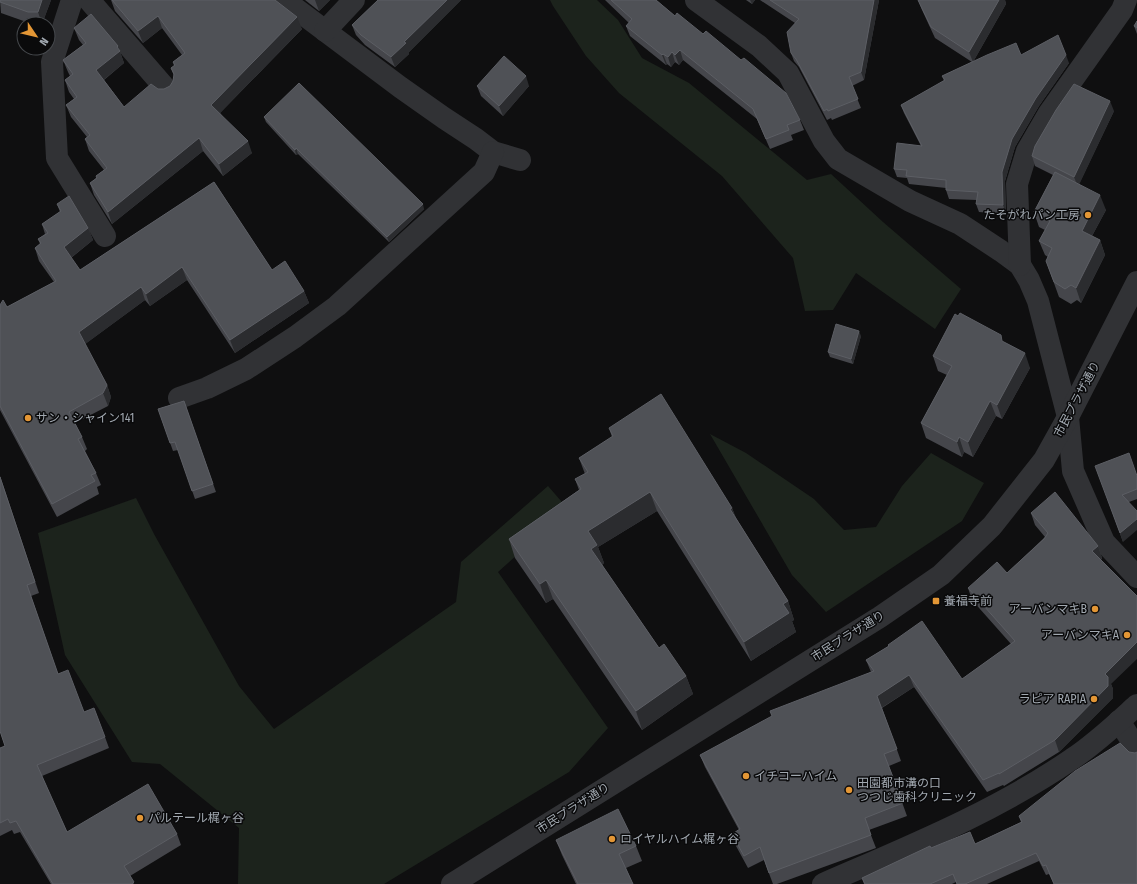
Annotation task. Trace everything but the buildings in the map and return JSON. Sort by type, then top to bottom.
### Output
[{"type":"street","points":[[72,0],[52,62],[58,158],[105,236]]},
{"type":"street","points":[[89,0],[166,89]]},
{"type":"street","points":[[284,0],[324,31],[493,152],[520,160]]},
{"type":"street","points":[[324,31],[354,0]]},
{"type":"street","points":[[696,0],[759,46],[788,73],[824,141],[838,158],[910,201],[960,224],[1001,250],[1020,266],[1029,280],[1038,301],[1068,417],[1073,471],[1104,542],[1137,577]]},
{"type":"street","points":[[1020,266],[1017,184],[1027,151],[1049,113],[1122,10],[1126,0]]},
{"type":"street","points":[[179,398],[207,388],[246,369],[295,337],[337,306],[484,172],[493,152]]},
{"type":"street","name":"市民プラザ通り","points":[[452,884],[880,617],[941,575],[992,526],[1044,460],[1068,417],[1137,282]]},
{"type":"street","points":[[823,884],[928,838],[1015,795],[1072,759],[1137,705]]},
{"type":"street","points":[[1119,721],[1137,748]]},
{"type":"shaded area","points":[[550,0],[597,0],[618,20],[642,58],[689,83],[807,180],[831,174],[883,222],[961,289],[935,329],[856,273],[833,310],[805,311],[793,258],[722,176],[619,93],[586,56]]},
{"type":"shaded area","points":[[710,434],[746,453],[814,499],[844,530],[876,527],[902,486],[931,453],[984,483],[962,521],[826,612],[792,575]]},
{"type":"shaded area","points":[[548,486],[568,509],[498,572],[608,728],[569,772],[384,884],[238,884],[239,828],[160,764],[132,762],[65,655],[38,533],[136,498],[154,534],[239,686],[274,729],[456,602],[461,562]]},
{"type":"place","name":"たそがれパン工房","points":[[1088,215]]},
{"type":"place","name":"サン・シャイン141","points":[[28,418]]},
{"type":"place","name":"養福寺前","points":[[936,601]]},
{"type":"place","name":"アーバンマキB","points":[[1095,609]]},
{"type":"place","name":"アーバンマキA","points":[[1127,635]]},
{"type":"place","name":"ラピア RAPIA","points":[[1094,699]]},
{"type":"place","name":"イチコーハイム","points":[[746,776]]},
{"type":"place","name":"田園都市溝の口 つつじ歯科クリニック","points":[[849,790]]},
{"type":"place","name":"パルテール梶ヶ谷","points":[[140,818]]},
{"type":"place","name":"ロイヤルハイム梶ヶ谷","points":[[612,839]]}]
